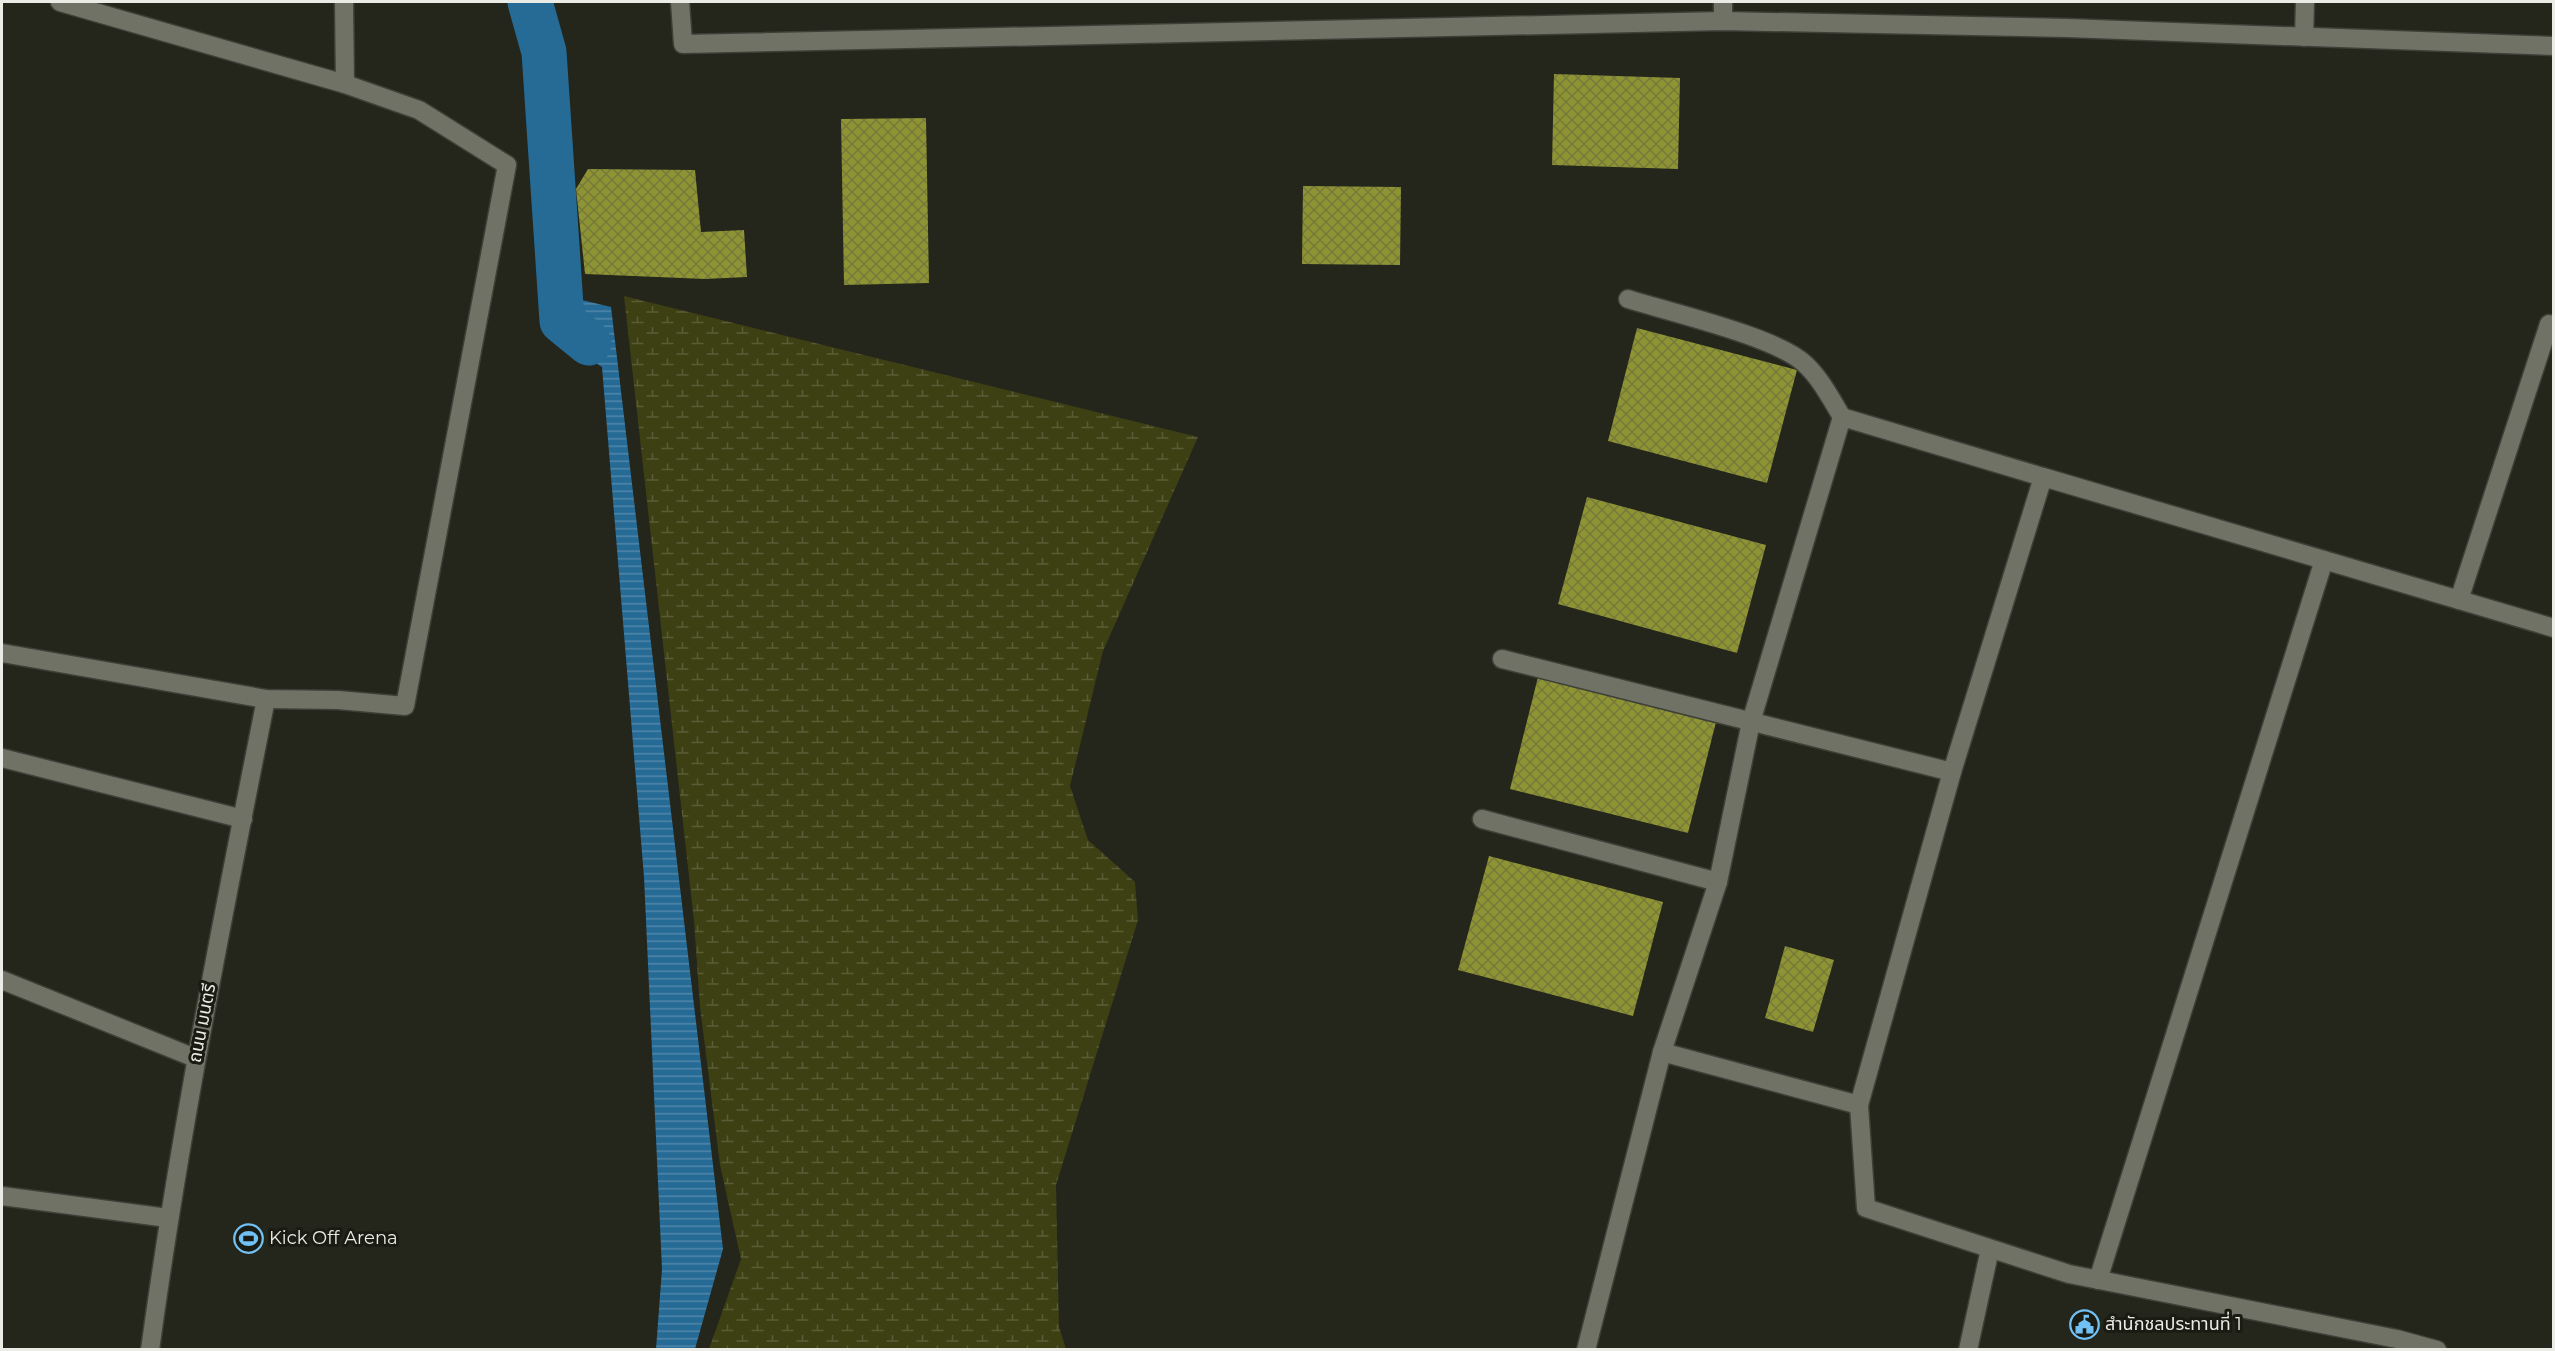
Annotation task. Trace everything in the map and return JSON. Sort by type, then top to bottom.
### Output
[{"type":"street","points":[[2,653],[266,699],[338,700],[405,706],[507,165],[419,110],[345,84],[60,2]]},
{"type":"street","points":[[344,2],[345,84]]},
{"type":"street","points":[[680,2],[683,44],[1723,21],[2067,28],[2553,46]]},
{"type":"street","points":[[1723,2],[1723,21]]},
{"type":"street","points":[[2304,37],[2305,2]]},
{"type":"street","points":[[1628,299],[1749,336],[1804,363],[1821,382],[1842,417],[2553,628]]},
{"type":"street","points":[[2459,600],[2549,324]]},
{"type":"street","points":[[1586,1350],[1662,1052],[1718,882],[1751,722],[1842,417]]},
{"type":"street","points":[[2043,477],[1952,772],[1859,1105],[1866,1208],[2069,1274],[2397,1339],[2437,1350]]},
{"type":"street","points":[[2098,1280],[2324,560]]},
{"type":"street","points":[[1502,659],[1952,772]]},
{"type":"street","name":"ถนน มนตรี","points":[[150,1350],[168,1218],[195,1058],[266,699]]},
{"type":"street","points":[[2,758],[243,819]]},
{"type":"street","points":[[1482,819],[1718,882]]},
{"type":"street","points":[[2,980],[195,1058]]},
{"type":"street","points":[[1662,1052],[1859,1105]]},
{"type":"street","points":[[2,1196],[168,1218]]},
{"type":"street","points":[[1968,1350],[1990,1249]]},
{"type":"green space","points":[[624,296],[1198,437],[1103,651],[1070,786],[1088,840],[1135,882],[1138,920],[1056,1185],[1059,1327],[1066,1349],[709,1349],[741,1259],[720,1165],[700,1007],[694,921]]},
{"type":"water","points":[[540,290],[611,307],[723,1249],[695,1349],[656,1349],[662,1269],[644,877],[602,367],[541,328]]},
{"type":"building","points":[[1554,74],[1680,78],[1678,169],[1552,165]]},
{"type":"building","points":[[926,118],[929,283],[844,285],[841,119]]},
{"type":"building","points":[[588,169],[695,170],[701,232],[744,230],[747,277],[705,279],[585,274],[576,189]]},
{"type":"building","points":[[1303,186],[1401,187],[1400,265],[1302,264]]},
{"type":"building","points":[[1637,328],[1797,370],[1767,483],[1608,441]]},
{"type":"building","points":[[1587,497],[1766,545],[1737,653],[1558,604]]},
{"type":"building","points":[[1539,673],[1717,718],[1688,833],[1510,789]]},
{"type":"building","points":[[1489,856],[1663,902],[1633,1016],[1458,970]]},
{"type":"building","points":[[1785,946],[1834,960],[1813,1032],[1765,1018]]},
{"type":"waterway","points":[[530,2],[544,52],[562,321],[589,343]]},
{"type":"place","name":"Kick Off Arena","points":[[248,1238]]},
{"type":"place","name":"สำนักชลประทานที่ 1","points":[[2084,1324]]}]
